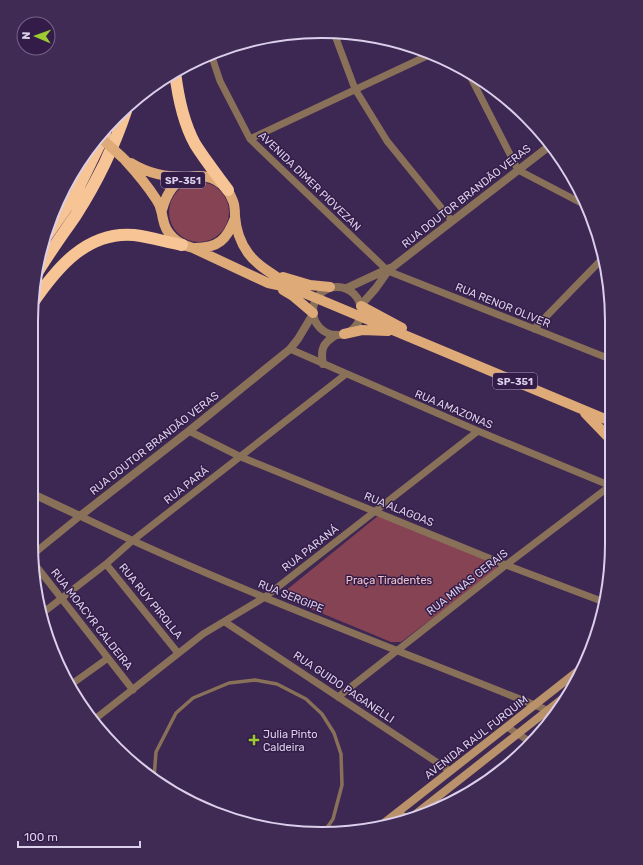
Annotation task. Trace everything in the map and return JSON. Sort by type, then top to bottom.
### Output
[{"type":"highway","points":[[176,79],[178,96],[185,120],[195,143],[228,190]]},
{"type":"highway","points":[[44,263],[94,185],[109,156],[123,119]]},
{"type":"highway","points":[[56,222],[75,195],[100,146]]},
{"type":"highway","points":[[84,177],[91,157]]},
{"type":"highway","points":[[39,295],[67,261],[78,251],[90,243],[104,238],[119,235],[134,235],[187,247]]},
{"type":"main road","name":"SP-351","points":[[104,140],[124,159],[157,199],[162,210],[163,220],[173,239],[187,247],[268,283],[292,288],[448,352],[605,419]]},
{"type":"main road","name":"SP-351","points":[[124,159],[139,168],[154,174],[171,177],[198,175],[209,177],[220,182],[228,190],[234,203],[239,237],[246,250],[256,262],[292,288]]},
{"type":"main road","name":"SP-351","points":[[162,210],[166,196],[170,190],[175,184],[187,177]]},
{"type":"main road","points":[[187,247],[207,248],[220,242],[230,231],[235,217]]},
{"type":"main road","points":[[273,273],[310,285],[330,287]]},
{"type":"main road","points":[[268,283],[293,296],[313,314]]},
{"type":"main road","points":[[361,305],[448,352]]},
{"type":"main road","points":[[340,335],[362,330],[390,332],[404,335]]},
{"type":"main road","name":"SP-351","points":[[582,410],[605,435]]},
{"type":"main road","name":"AVENIDA RAUL FURQUIM","points":[[390,818],[572,675]]},
{"type":"main road","name":"AVENIDA RAUL FURQUIM","points":[[424,807],[555,704]]},
{"type":"main road","points":[[413,800],[424,807]]},
{"type":"main road","points":[[397,813],[401,815]]},
{"type":"street","points":[[336,39],[355,89],[387,141],[452,221]]},
{"type":"street","points":[[250,139],[424,57]]},
{"type":"street","name":"AVENIDA DIMER PIOVEZAN","points":[[213,60],[220,81],[250,139],[390,269]]},
{"type":"street","points":[[473,82],[518,170],[578,201]]},
{"type":"street","name":"RUA DOUTOR BRANDÃO VERAS","points":[[346,288],[390,269],[546,149]]},
{"type":"street","points":[[534,329],[599,262]]},
{"type":"street","points":[[361,305],[390,269]]},
{"type":"street","name":"RUA RENOR OLIVER","points":[[390,269],[605,357]]},
{"type":"street","points":[[316,298],[320,293],[330,287],[338,286],[353,292],[359,298],[361,305],[361,317],[354,328],[326,341],[321,355],[323,364]]},
{"type":"street","name":"RUA DOUTOR BRANDÃO VERAS","points":[[38,550],[290,349],[313,314],[313,306],[316,298]]},
{"type":"street","points":[[313,314],[320,329],[328,333],[340,335]]},
{"type":"street","name":"RUA AMAZONAS","points":[[290,349],[478,431],[605,484]]},
{"type":"street","name":"RUA PARÁ","points":[[46,610],[106,564],[132,541],[346,374]]},
{"type":"street","name":"RUA ALAGOAS","points":[[189,431],[241,457],[506,565],[600,600]]},
{"type":"street","name":"RUA PARANÁ","points":[[98,717],[203,634],[265,597],[478,431]]},
{"type":"street","name":"RUA MINAS GERAIS","points":[[338,697],[398,652],[506,565],[605,490]]},
{"type":"street","name":"RUA SERGIPE","points":[[38,496],[132,541],[265,597],[398,652],[547,710]]},
{"type":"street","name":"RUA RUY PIROLLA","points":[[106,564],[178,653]]},
{"type":"street","name":"RUA MOACYR CALDEIRA","points":[[39,570],[133,690]]},
{"type":"street","name":"RUA GUIDO PAGANELLI","points":[[225,622],[450,771]]},
{"type":"street","points":[[74,682],[108,658]]},
{"type":"street","points":[[507,727],[526,739]]},
{"type":"lane","points":[[154,772],[156,752],[176,713],[193,698],[229,683],[255,680],[277,684],[306,699],[322,714],[334,733],[341,754],[342,785],[333,819],[328,827]]},
{"type":"green space","points":[[199,182],[215,187],[220,191],[224,196],[229,212],[224,228],[220,233],[215,237],[199,242],[183,237],[178,233],[174,228],[169,212],[174,196],[178,191],[183,187]]},
{"type":"green space","name":"Praça Tiradentes","points":[[379,515],[496,564],[497,568],[401,642],[391,642],[285,598],[283,595],[284,592]]},
{"type":"place","name":"Julia Pinto Caldeira","points":[[254,740]]}]
